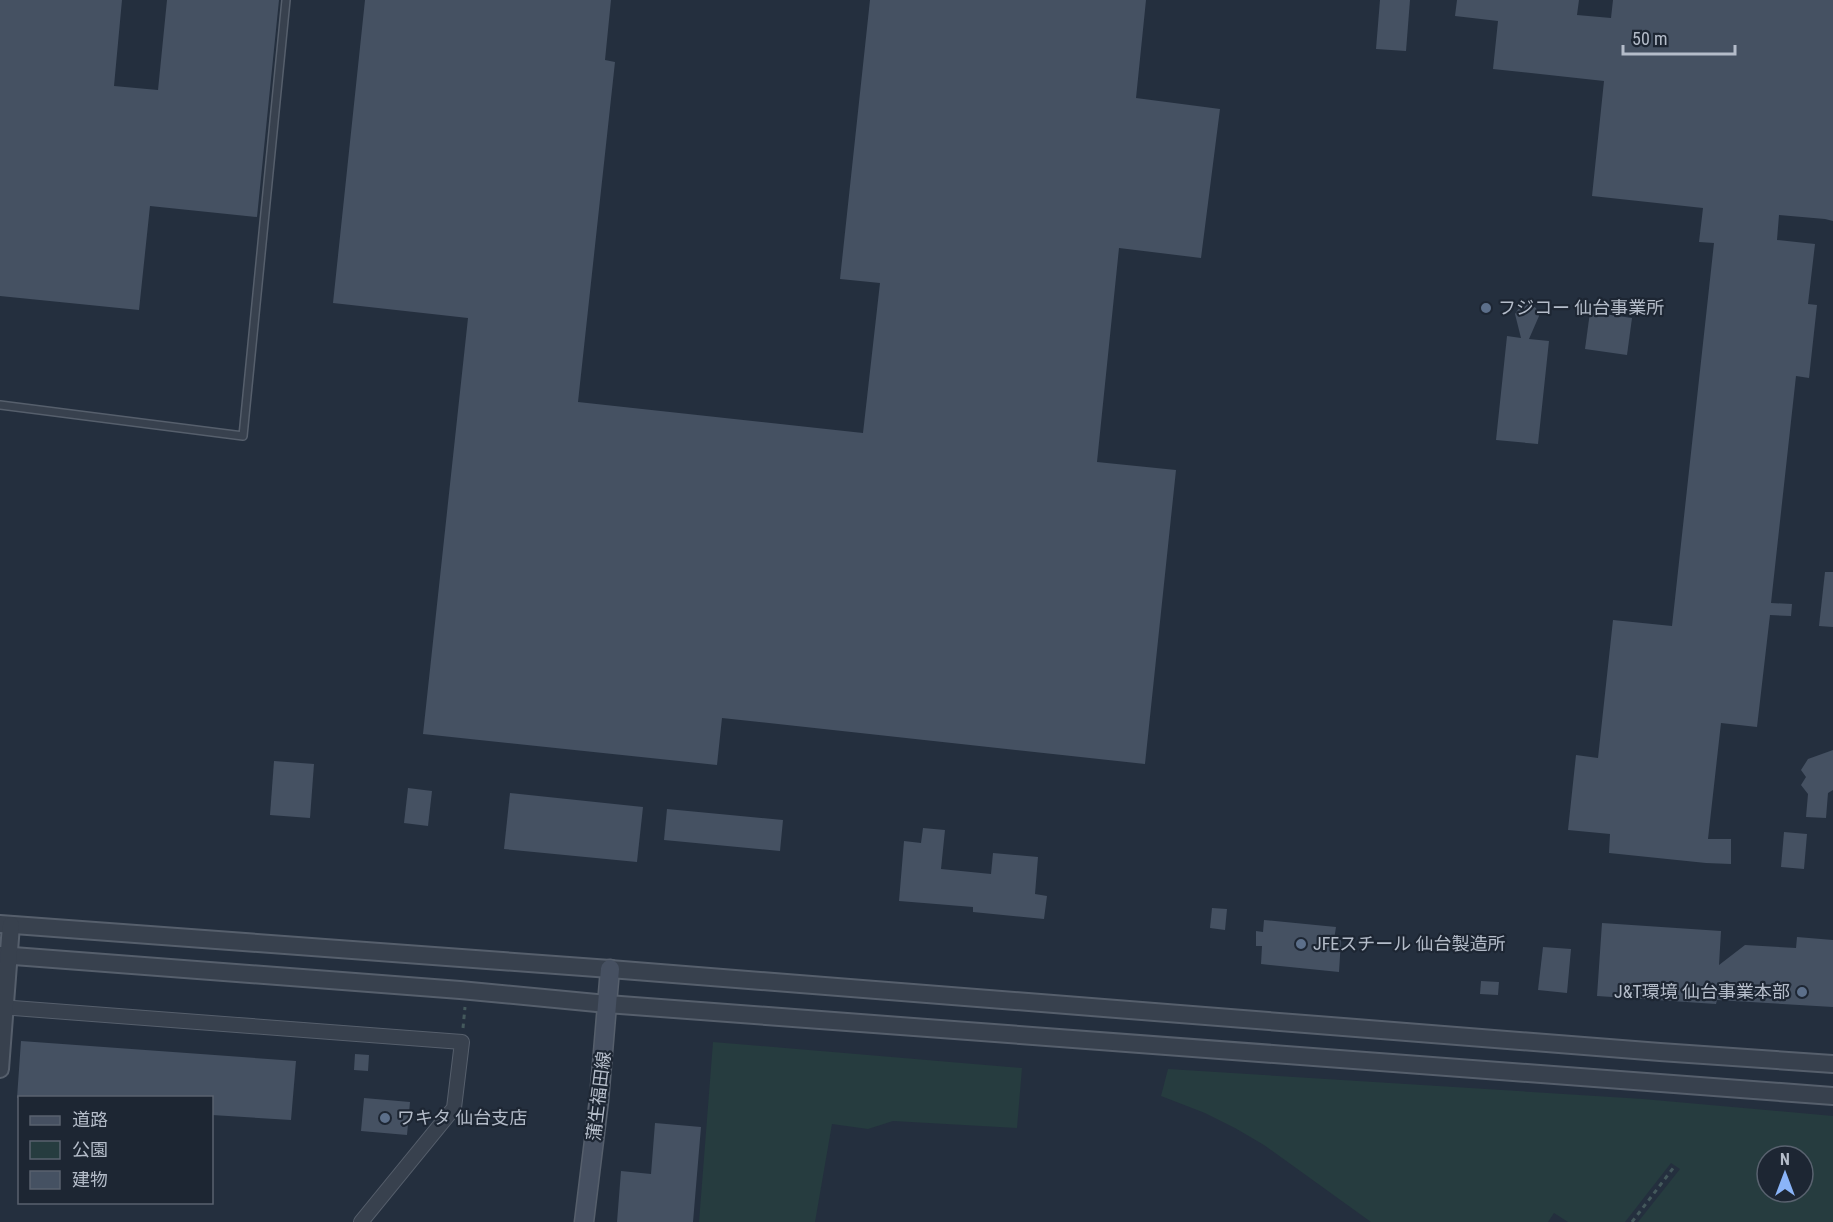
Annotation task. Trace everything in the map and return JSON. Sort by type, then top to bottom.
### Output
[{"type":"main road","name":"蒲生福田線","points":[[584,1222],[599,1100],[610,969]]},
{"type":"street","points":[[0,1070],[6,924],[1833,1064]]},
{"type":"street","points":[[4,955],[460,990],[607,1004],[1833,1096]]},
{"type":"street","points":[[2,1007],[462,1042],[454,1108],[361,1222]]},
{"type":"lane","points":[[0,405],[243,436],[286,0]]},
{"type":"path","points":[[462,1042],[465,1007]]},
{"type":"path","points":[[1632,1222],[1674,1167]]},
{"type":"green space","points":[[713,1042],[1022,1068],[1017,1128],[893,1121],[868,1129],[832,1124],[815,1222],[699,1222]]},
{"type":"green space","points":[[1168,1069],[1643,1099],[1833,1116],[1833,1222],[1638,1222],[1680,1169],[1671,1163],[1625,1222],[1568,1222],[1554,1213],[1548,1222],[1371,1222],[1264,1145],[1205,1113],[1161,1096]]},
{"type":"building","points":[[0,0],[122,0],[114,86],[158,90],[167,0],[279,0],[257,217],[150,206],[139,310],[0,296]]},
{"type":"building","points":[[365,0],[611,0],[605,60],[615,62],[578,402],[863,433],[880,283],[840,279],[870,0],[1146,0],[1136,98],[1220,109],[1201,258],[1119,248],[1097,462],[1176,470],[1145,764],[722,718],[717,765],[423,734],[468,318],[333,303]]},
{"type":"building","points":[[1380,0],[1410,0],[1406,51],[1376,49]]},
{"type":"building","points":[[1457,0],[1579,0],[1577,15],[1611,18],[1613,0],[1833,0],[1833,221],[1779,215],[1777,240],[1815,244],[1808,304],[1817,305],[1809,378],[1796,376],[1771,603],[1792,604],[1791,616],[1770,615],[1757,727],[1721,723],[1708,839],[1731,839],[1731,864],[1609,853],[1610,834],[1568,830],[1576,755],[1598,758],[1613,620],[1672,626],[1714,243],[1699,242],[1703,208],[1592,196],[1604,81],[1493,69],[1498,21],[1455,16]]},
{"type":"building","points":[[1529,304],[1536,308],[1539,316],[1529,339],[1549,341],[1538,444],[1496,440],[1507,336],[1521,338],[1515,314],[1521,305]]},
{"type":"building","points":[[1590,312],[1632,318],[1627,355],[1585,349]]},
{"type":"building","points":[[1825,572],[1833,572],[1833,627],[1819,626]]},
{"type":"building","points":[[1833,750],[1833,790],[1828,793],[1826,818],[1806,817],[1808,794],[1801,785],[1806,777],[1801,770],[1808,759]]},
{"type":"building","points":[[274,761],[314,764],[310,818],[270,815]]},
{"type":"building","points":[[408,788],[432,791],[428,826],[404,823]]},
{"type":"building","points":[[510,793],[643,807],[637,862],[504,849]]},
{"type":"building","points":[[667,809],[783,820],[780,851],[664,840]]},
{"type":"building","points":[[923,828],[945,830],[941,869],[991,874],[993,853],[1038,857],[1035,894],[1047,896],[1044,919],[973,912],[973,907],[899,901],[904,841],[921,843]]},
{"type":"building","points":[[1784,832],[1807,834],[1804,869],[1781,867]]},
{"type":"building","points":[[1212,908],[1227,909],[1225,930],[1210,928]]},
{"type":"building","points":[[1264,920],[1336,927],[1334,940],[1341,940],[1339,972],[1261,964],[1262,946],[1256,946],[1256,931],[1263,932]]},
{"type":"building","points":[[1602,923],[1721,931],[1719,965],[1745,945],[1796,948],[1797,937],[1833,940],[1833,1007],[1717,1000],[1716,1004],[1597,996]]},
{"type":"building","points":[[1543,947],[1571,949],[1567,993],[1538,990]]},
{"type":"building","points":[[1481,981],[1499,982],[1498,995],[1480,994]]},
{"type":"building","points":[[21,1041],[296,1061],[291,1120],[213,1115],[213,1096],[18,1096],[17,1098]]},
{"type":"building","points":[[355,1054],[369,1055],[368,1071],[354,1070]]},
{"type":"building","points":[[364,1098],[410,1102],[407,1135],[361,1131]]},
{"type":"building","points":[[655,1123],[701,1127],[693,1222],[617,1222],[621,1171],[651,1174]]},
{"type":"place","name":"フジコー 仙台事業所","points":[[1486,308]]},
{"type":"place","name":"JFEスチール 仙台製造所","points":[[1301,944]]},
{"type":"place","name":"J&T環境 仙台事業本部","points":[[1802,992]]},
{"type":"place","name":"ワキタ 仙台支店","points":[[385,1118]]}]
